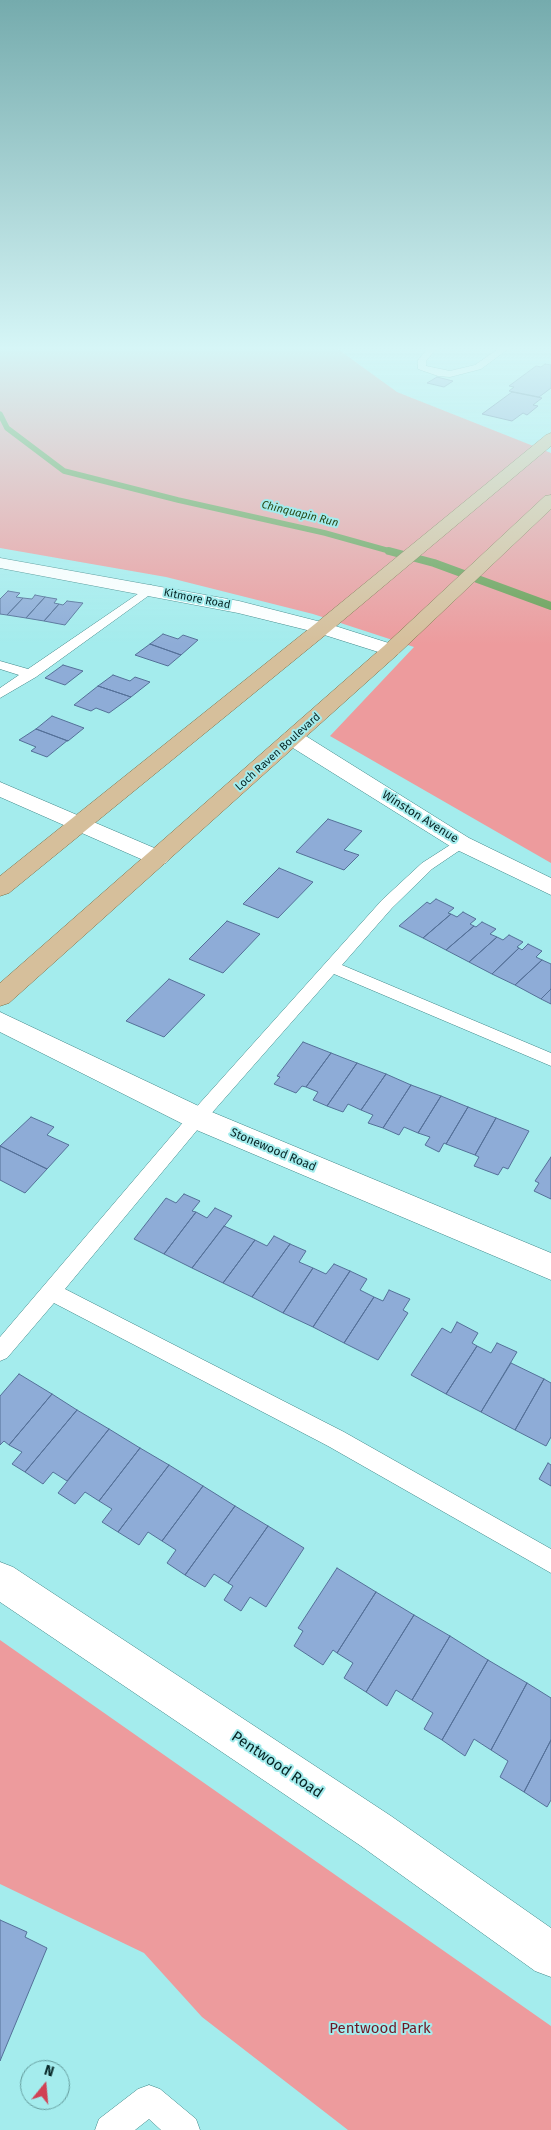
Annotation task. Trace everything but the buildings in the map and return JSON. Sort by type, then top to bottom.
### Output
[{"type":"main road","points":[[0,888],[78,823],[322,628],[474,500],[544,446]]},
{"type":"main road","name":"Loch Raven Boulevard","points":[[0,997],[294,738],[551,500]]},
{"type":"street","name":"Kitmore Road","points":[[0,563],[151,589],[240,607],[322,628],[391,650]]},
{"type":"street","name":"Winston Avenue","points":[[294,738],[461,843],[551,888]]},
{"type":"street","points":[[0,789],[158,858]]},
{"type":"street","name":"Stonewood Road","points":[[0,1021],[197,1118],[477,1234],[551,1267]]},
{"type":"street","name":"Pentwood Road","points":[[0,1580],[376,1831],[551,1955]]},
{"type":"lane","points":[[0,694],[151,589]]},
{"type":"lane","points":[[0,664],[31,674]]},
{"type":"lane","points":[[0,1352],[197,1118],[387,904],[427,866],[461,843]]},
{"type":"lane","points":[[331,967],[551,1060]]},
{"type":"lane","points":[[52,1292],[336,1439],[551,1562]]},
{"type":"lane","points":[[110,2130],[149,2100],[185,2130]]},
{"type":"green space","points":[[0,446],[534,446],[551,453],[551,863],[330,736],[414,647],[313,614],[166,577],[0,548]]},
{"type":"green space","name":"Pentwood Park","points":[[0,1640],[551,2026],[551,2130],[348,2130],[202,2017],[144,1953],[0,1884]]},
{"type":"waterway","name":"Chinquapin Run","points":[[31,446],[64,471],[178,500],[325,533],[393,552]]},
{"type":"waterway","name":"Chinquapin Run","points":[[389,551],[434,563],[551,606]]}]
